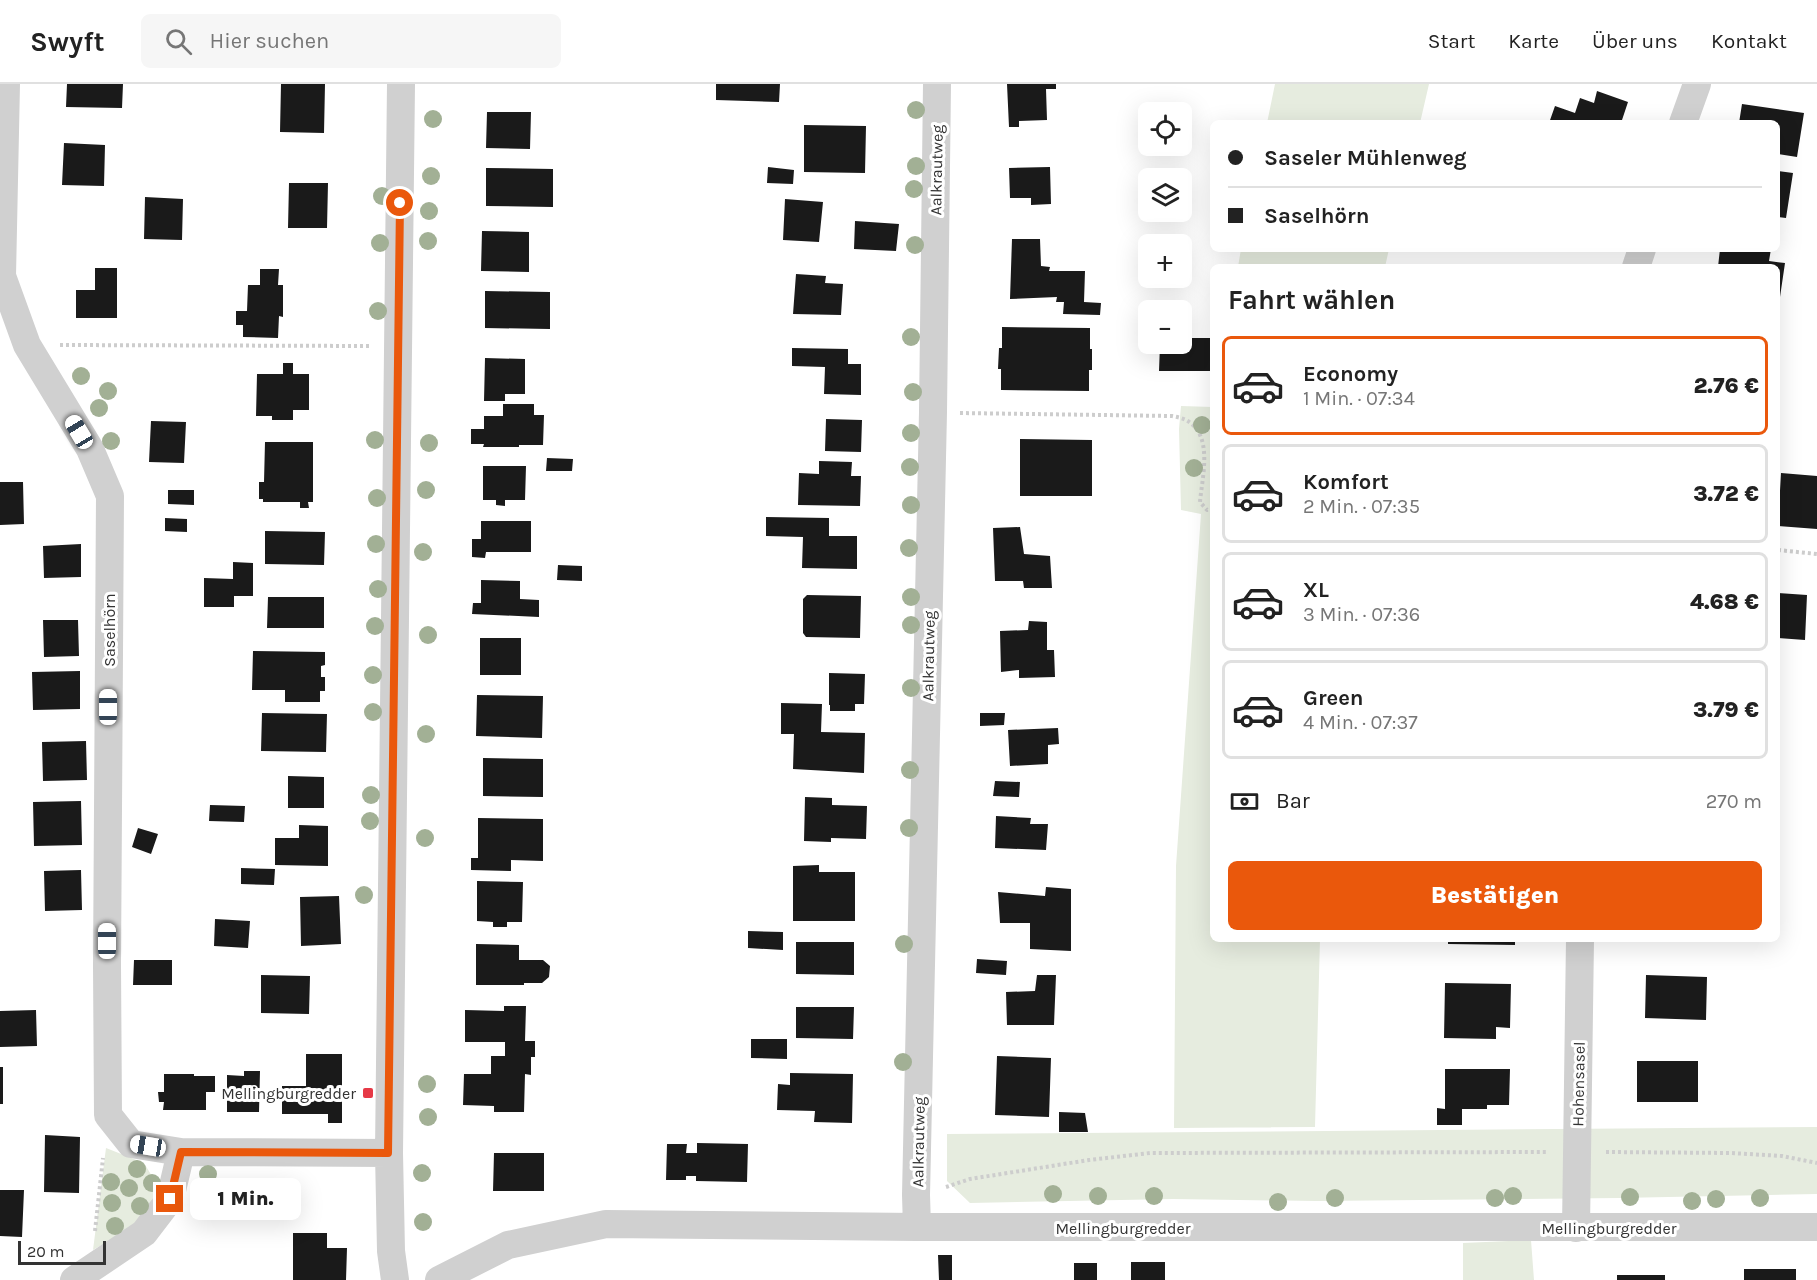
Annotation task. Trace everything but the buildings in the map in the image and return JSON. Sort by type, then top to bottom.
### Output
[{"type":"street","name":"Saselhörn","points":[[6,84],[2,276],[27,345],[90,449],[110,496],[108,1115]]},
{"type":"street","points":[[395,1280],[391,1251],[388,1153],[401,84]]},
{"type":"street","name":"Aalkrautweg","points":[[917,1227],[937,84]]},
{"type":"street","points":[[1684,120],[1697,84]]},
{"type":"street","name":"Hohensasel","points":[[1576,1228],[1580,942]]},
{"type":"street","points":[[108,1115],[131,1143],[181,1152],[388,1153]]},
{"type":"street","points":[[83,1274],[144,1233],[170,1199],[181,1152]]},
{"type":"street","name":"Mellingburgredder","points":[[439,1280],[508,1245],[606,1224],[917,1227],[1817,1227]]},
{"type":"path","points":[[27,345],[399,346]]},
{"type":"path","points":[[933,412],[1172,416],[1185,419],[1195,427],[1202,439],[1204,450],[1200,502],[1207,510],[1210,510]]},
{"type":"path","points":[[1780,550],[1817,554]]},
{"type":"path","points":[[83,1274],[108,1115]]},
{"type":"path","points":[[916,1195],[970,1179],[1150,1153],[1576,1151],[1731,1153],[1782,1156],[1817,1163]]},
{"type":"shaded area","points":[[1275,84],[1429,84],[1421,120],[1268,120]]},
{"type":"shaded area","points":[[1240,252],[1388,252],[1386,264],[1238,264]]},
{"type":"shaded area","points":[[1181,406],[1210,407],[1210,942],[1320,942],[1315,1127],[1174,1128],[1176,866],[1201,514],[1181,510],[1179,429]]},
{"type":"shaded area","points":[[1817,1127],[1817,1194],[1619,1198],[1316,1201],[1173,1199],[970,1203],[947,1181],[947,1134]]},
{"type":"shaded area","points":[[106,1148],[144,1163],[161,1191],[140,1222],[93,1250]]},
{"type":"shaded area","points":[[1531,1240],[1534,1280],[1463,1280],[1463,1243]]},
{"type":"place","name":"Mellingburgredder","points":[[368,1093]]},
{"type":"route","points":[[170,1199],[181,1152],[388,1153],[400,203]]}]
